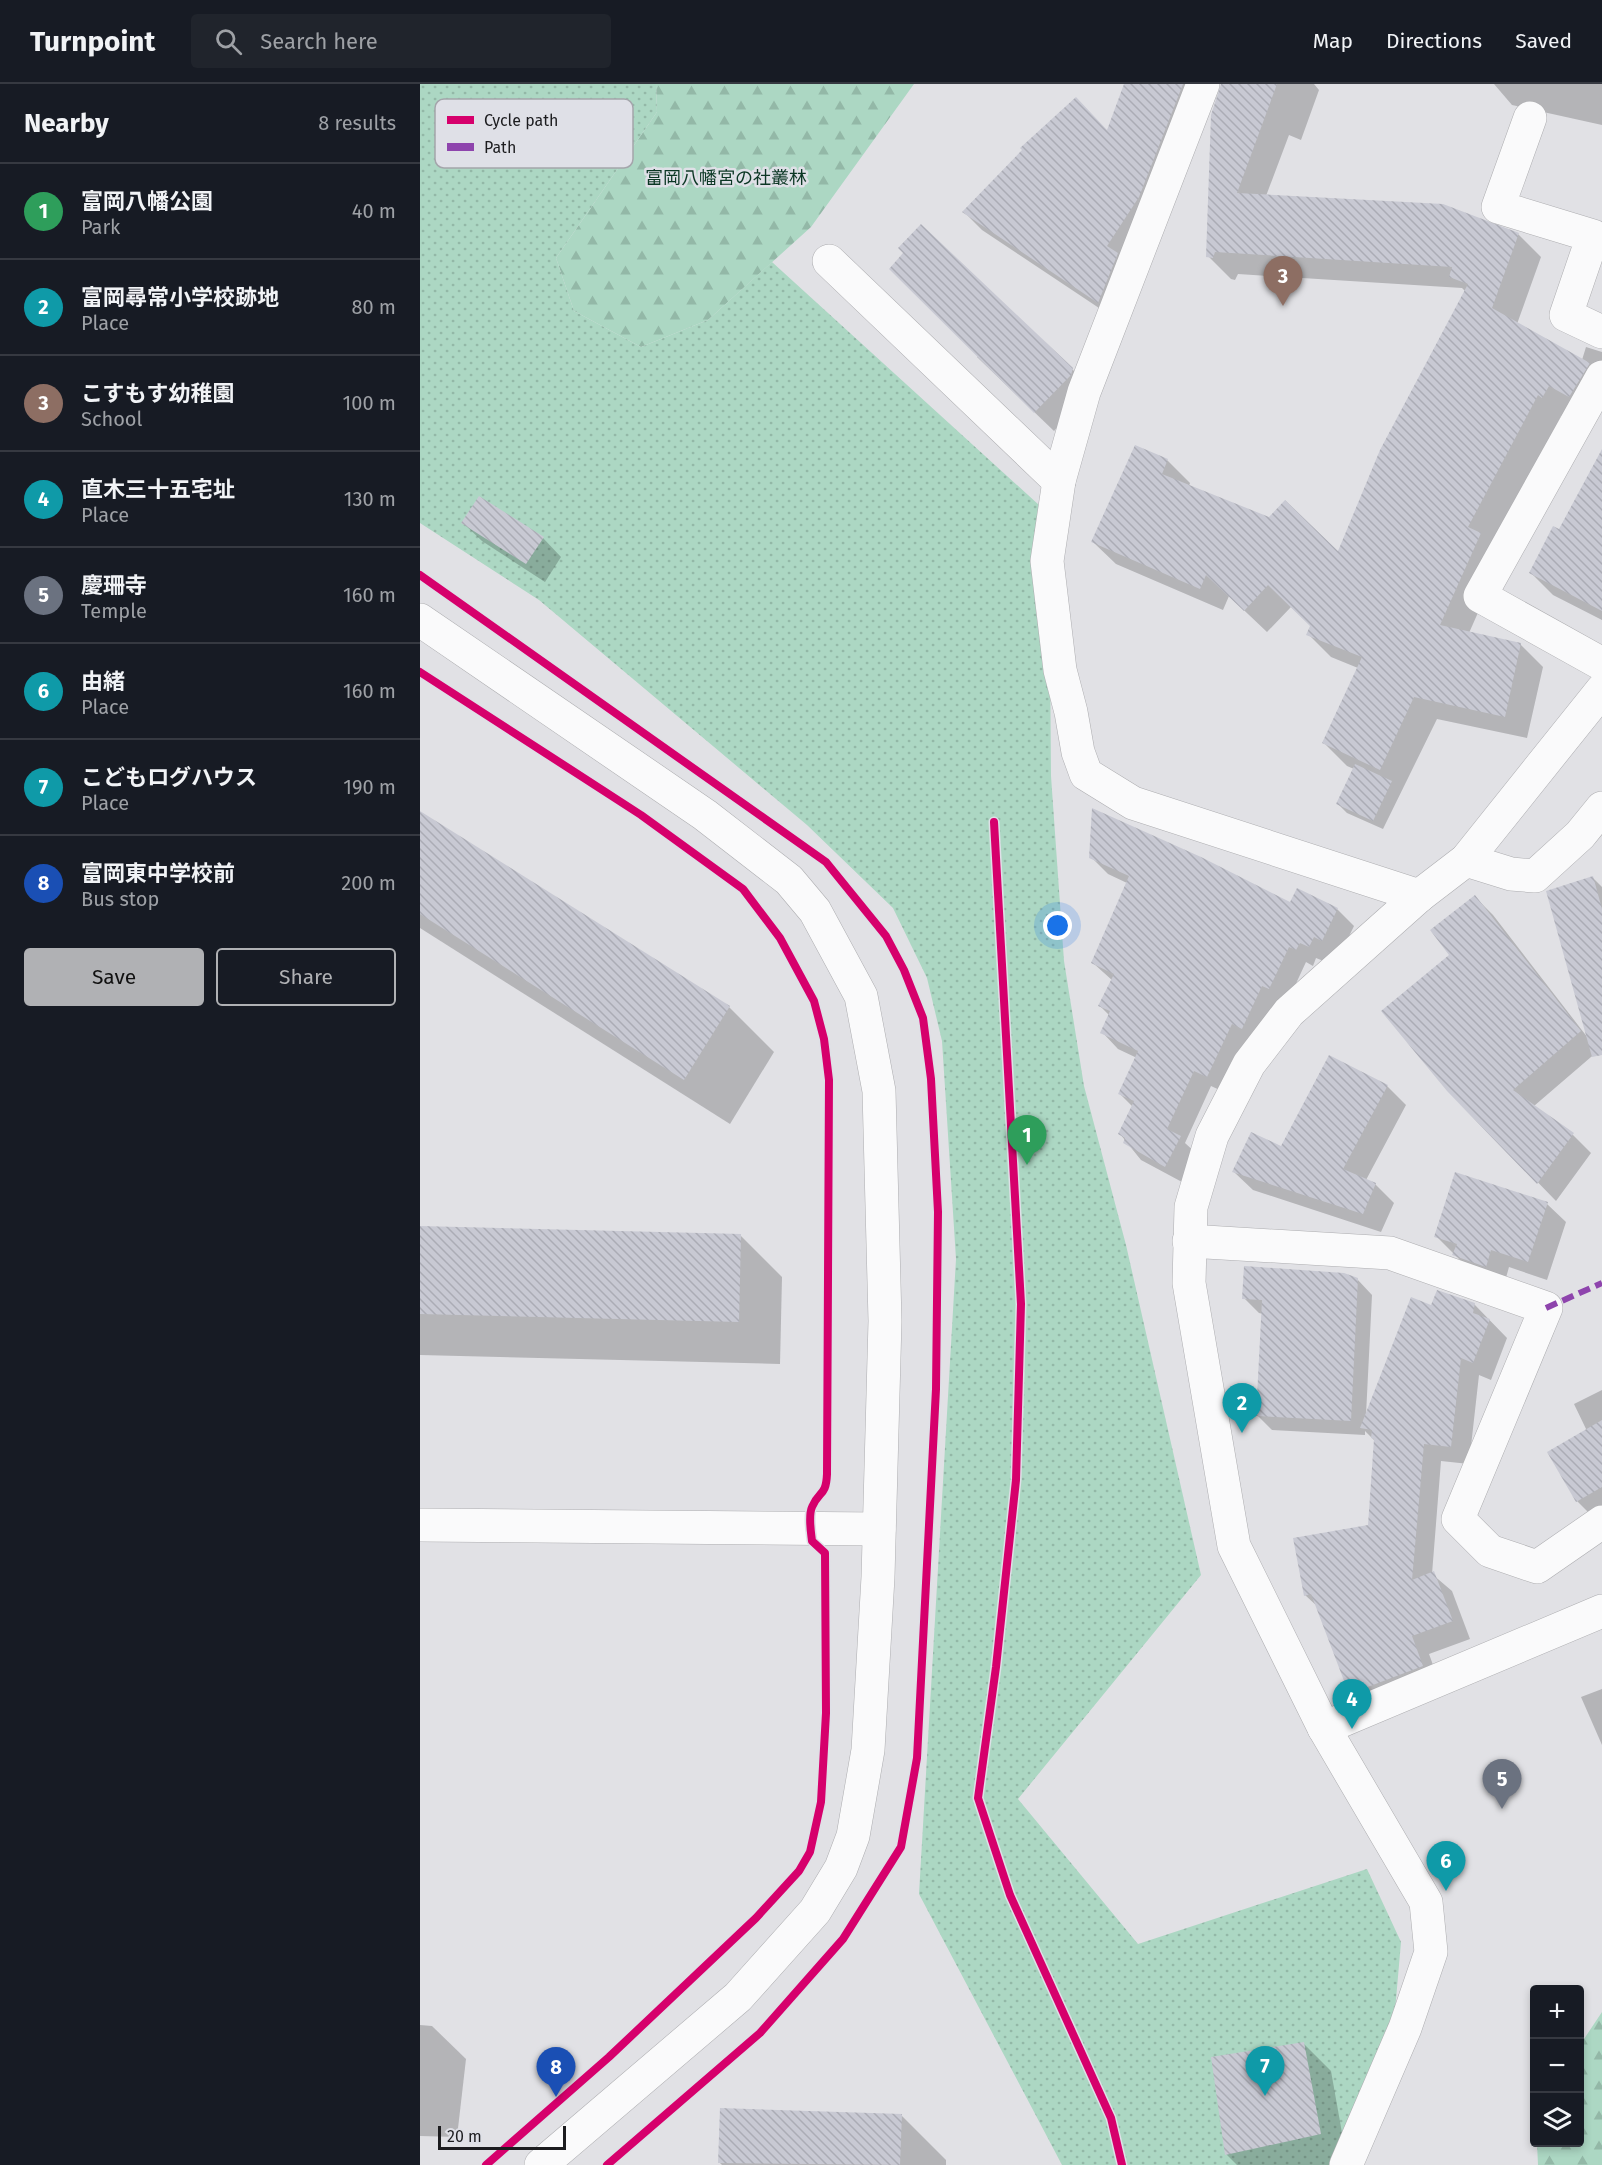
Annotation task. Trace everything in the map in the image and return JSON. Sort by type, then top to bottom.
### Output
[{"type":"street","points":[[1203,84],[1083,392],[1059,481],[1047,561],[1060,670],[1078,752],[1086,774],[1133,803],[1419,896]]},
{"type":"street","points":[[1530,118],[1498,207],[1593,236],[1566,315],[1602,332]]},
{"type":"street","points":[[829,261],[1059,481]]},
{"type":"street","points":[[1602,377],[1480,596],[1602,664]]},
{"type":"street","points":[[420,620],[723,830],[789,880],[815,911],[835,944],[861,996],[879,1091],[885,1321],[879,1529],[868,1750],[853,1836],[841,1868],[815,1911],[738,1997],[541,2165]]},
{"type":"street","points":[[1346,2165],[1405,2028],[1431,1952],[1426,1902],[1323,1728],[1234,1546],[1189,1283],[1191,1207],[1212,1136],[1249,1064],[1289,1012],[1419,896],[1466,860],[1602,690]]},
{"type":"street","points":[[1466,860],[1511,874],[1535,876],[1580,835],[1602,808]]},
{"type":"street","points":[[1189,1241],[1390,1253],[1546,1308],[1458,1519],[1490,1551],[1537,1567],[1602,1521]]},
{"type":"street","points":[[420,1525],[879,1529]]},
{"type":"street","points":[[1323,1728],[1602,1611]]},
{"type":"green space","points":[[420,84],[656,84],[657,112],[633,147],[633,99],[435,99],[435,168],[618,168],[556,258],[574,311],[641,347],[708,320],[772,262],[1062,526],[1050,647],[1051,776],[1064,961],[1084,1086],[1126,1245],[1201,1575],[1018,1799],[1138,1944],[1367,1869],[1401,1942],[1395,2011],[1331,2165],[1062,2165],[919,1894],[956,1259],[942,1041],[927,978],[893,908],[807,825],[539,600],[420,523]]},
{"type":"green space","name":"富岡八幡宮の社叢林","points":[[656,84],[914,84],[811,227],[708,320],[641,347],[574,311],[556,258],[618,168],[633,168],[633,147],[657,112]]},
{"type":"green space","points":[[1602,2012],[1602,2165],[1538,2165],[1537,2147],[1584,2147],[1584,2039]]},
{"type":"building","points":[[1124,84],[1183,84],[1139,197],[1107,246],[1118,253],[1098,303],[962,212],[1022,150],[1020,148],[1076,97],[1107,130]]},
{"type":"building","points":[[1221,84],[1277,84],[1237,193],[1443,204],[1519,233],[1492,308],[1590,363],[1569,397],[1549,386],[1542,398],[1538,395],[1468,527],[1481,533],[1440,625],[1521,643],[1505,717],[1414,697],[1380,770],[1322,743],[1362,657],[1306,635],[1310,626],[1268,585],[1244,611],[1206,575],[1200,589],[1091,542],[1135,445],[1168,459],[1162,474],[1269,517],[1285,500],[1338,551],[1380,450],[1468,284],[1449,277],[1452,267],[1215,252],[1213,258],[1206,257],[1211,115]]},
{"type":"building","points":[[921,224],[1073,368],[1071,375],[1034,413],[889,269],[903,253],[898,248]]},
{"type":"building","points":[[1602,449],[1602,611],[1529,573],[1553,526],[1559,529]]},
{"type":"building","points":[[479,496],[544,537],[526,564],[461,523]]},
{"type":"building","points":[[1355,764],[1392,781],[1373,821],[1336,804]]},
{"type":"building","points":[[1092,808],[1201,857],[1290,902],[1297,888],[1338,908],[1322,941],[1314,937],[1309,947],[1300,943],[1296,950],[1289,947],[1269,989],[1262,986],[1242,1029],[1232,1024],[1207,1077],[1194,1071],[1167,1129],[1181,1136],[1165,1167],[1123,1143],[1125,1138],[1118,1134],[1134,1101],[1118,1094],[1138,1051],[1100,1033],[1110,1011],[1098,1006],[1114,974],[1091,963],[1129,876],[1089,858]]},
{"type":"building","points":[[420,811],[730,1006],[684,1080],[420,914]]},
{"type":"building","points":[[1593,876],[1602,909],[1602,1055],[1592,1057],[1546,891]]},
{"type":"building","points":[[1475,895],[1581,1031],[1513,1090],[1574,1133],[1537,1184],[1447,1091],[1381,1011],[1449,955],[1430,930]]},
{"type":"building","points":[[1329,1055],[1388,1085],[1343,1169],[1376,1183],[1363,1214],[1232,1172],[1251,1132],[1281,1146]]},
{"type":"building","points":[[1455,1172],[1548,1202],[1528,1262],[1491,1250],[1486,1267],[1452,1255],[1457,1244],[1434,1237]]},
{"type":"building","points":[[420,1226],[741,1234],[739,1322],[420,1314]]},
{"type":"building","points":[[1244,1266],[1344,1273],[1358,1278],[1351,1421],[1256,1416],[1262,1300],[1242,1299]]},
{"type":"building","points":[[1437,1290],[1475,1303],[1473,1313],[1490,1319],[1473,1363],[1461,1358],[1451,1447],[1424,1444],[1412,1580],[1434,1571],[1453,1621],[1412,1636],[1423,1666],[1349,1694],[1311,1594],[1304,1596],[1293,1538],[1368,1525],[1374,1439],[1371,1438],[1372,1430],[1360,1428],[1411,1297],[1431,1305]]},
{"type":"building","points":[[1602,1420],[1602,1487],[1576,1502],[1547,1452]]},
{"type":"building","points":[[1304,2042],[1321,2134],[1225,2155],[1211,2057]]},
{"type":"building","points":[[720,2108],[902,2114],[900,2165],[718,2163]]},
{"type":"marked path","points":[[1546,1308],[1602,1283]]},
{"type":"cycle path","points":[[420,575],[826,862],[886,936],[904,970],[923,1018],[931,1079],[938,1212],[936,1389],[917,1758],[901,1847],[843,1939],[760,2033],[607,2165]]},
{"type":"cycle path","points":[[420,672],[641,815],[743,889],[780,938],[814,1001],[824,1039],[829,1080],[827,1474],[824,1490],[812,1507],[810,1519],[812,1541],[825,1553],[826,1713],[821,1802],[810,1852],[799,1871],[756,1918],[609,2057],[486,2165]]},
{"type":"cycle path","points":[[994,822],[1021,1304],[1016,1480],[996,1667],[978,1798],[1010,1895],[1111,2118],[1122,2165]]},
{"type":"place","name":"こすもす幼稚園","points":[[1283,306]]},
{"type":"place","name":"富岡八幡公園","points":[[1027,1165]]},
{"type":"place","name":"富岡尋常小学校跡地","points":[[1242,1433]]},
{"type":"place","name":"直木三十五宅址","points":[[1352,1729]]},
{"type":"place","name":"慶珊寺","points":[[1502,1809]]},
{"type":"place","name":"由緒","points":[[1446,1891]]},
{"type":"place","name":"こどもログハウス","points":[[1265,2096]]},
{"type":"place","name":"富岡東中学校前","points":[[556,2097]]}]
